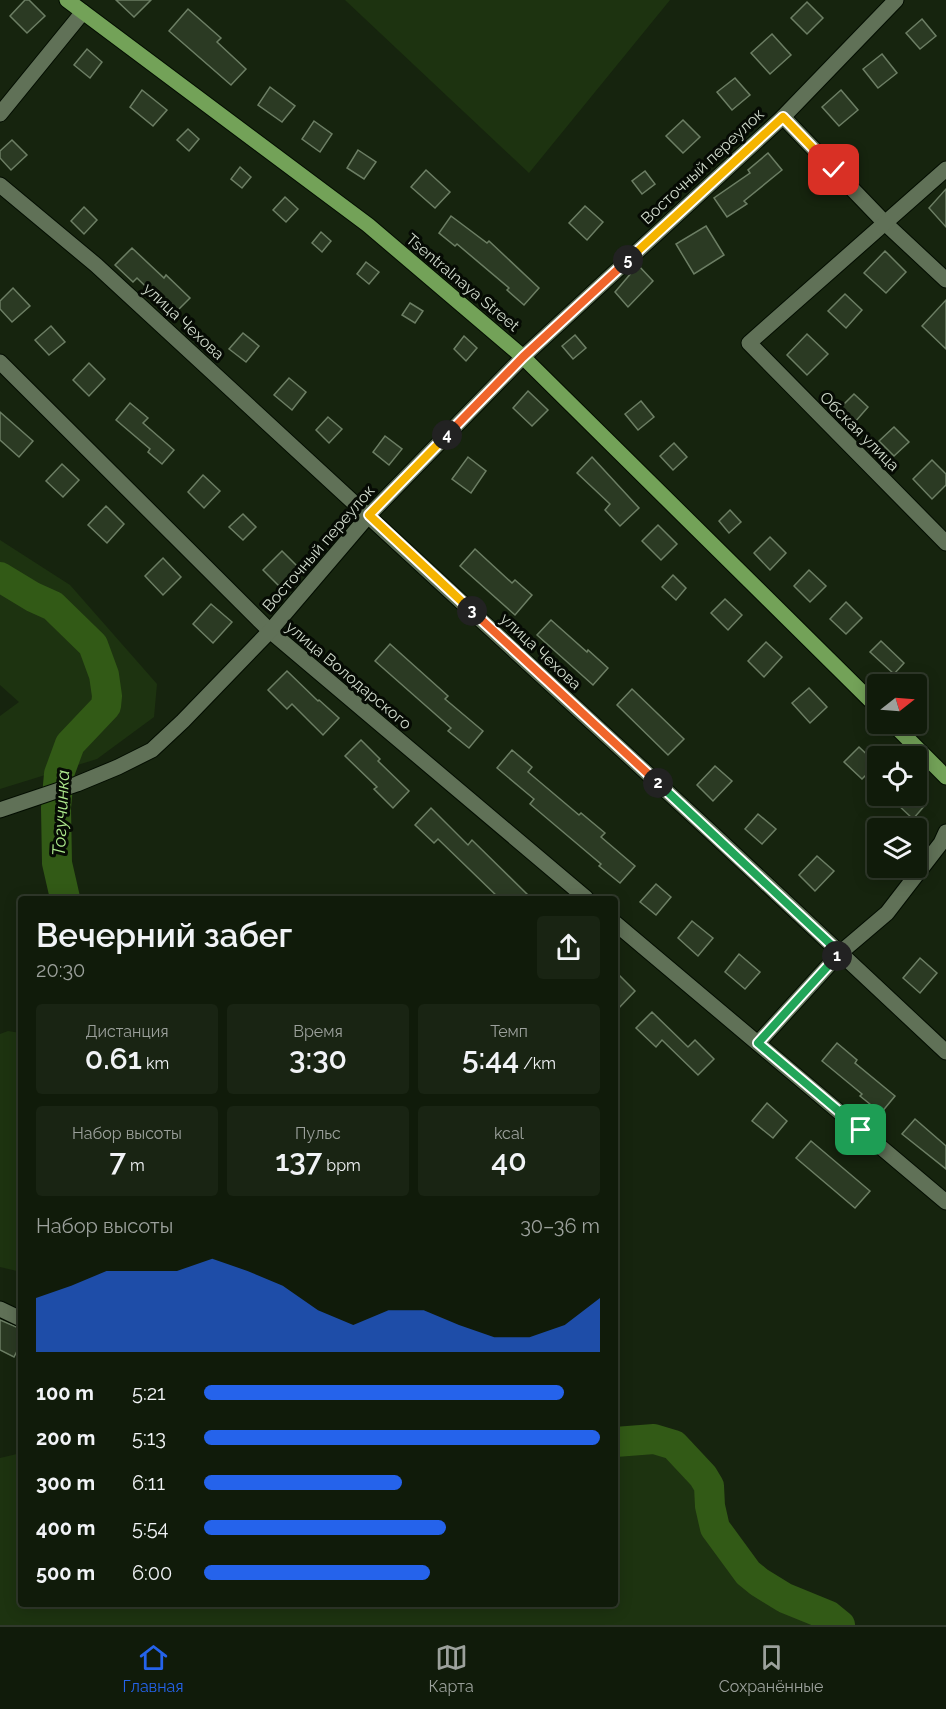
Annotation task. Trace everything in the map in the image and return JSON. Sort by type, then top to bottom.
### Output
[{"type":"main road","name":"Tsentralnaya Street","points":[[67,0],[368,225],[523,357],[867,697]]},
{"type":"main road","points":[[903,734],[946,777]]},
{"type":"street","name":"Восточный переулок","points":[[0,810],[77,784],[152,750],[270,632],[369,515],[523,357],[783,117],[896,0]]},
{"type":"street","points":[[0,114],[83,12]]},
{"type":"street","points":[[783,117],[886,224],[946,280]]},
{"type":"street","points":[[886,224],[946,170]]},
{"type":"street","name":"улица Чехова","points":[[0,185],[96,265],[369,515],[946,1052]]},
{"type":"street","name":"Обская улица","points":[[886,224],[749,343],[946,543]]},
{"type":"street","name":"улица Володарского","points":[[0,362],[270,632],[584,896]]},
{"type":"street","points":[[758,1043],[840,953],[887,913],[941,843],[946,832]]},
{"type":"street","points":[[618,926],[946,1202]]},
{"type":"street","points":[[0,1309],[18,1317]]},
{"type":"green space","points":[[345,0],[670,0],[529,173]]},
{"type":"green space","points":[[0,540],[70,585],[157,684],[154,717],[97,759],[0,789],[0,716],[19,702],[0,685]]},
{"type":"green space","points":[[8,1031],[18,1033],[18,1271],[0,1267],[0,1034]]},
{"type":"green space","points":[[654,1439],[675,1446],[688,1458],[708,1484],[714,1525],[749,1573],[769,1589],[840,1625],[0,1625],[0,1458],[18,1454],[18,1607],[618,1607],[618,1442]]},
{"type":"building","points":[[25,0],[29,0],[45,16],[27,33],[10,16]]},
{"type":"building","points":[[116,0],[151,0],[134,17]]},
{"type":"building","points":[[807,2],[823,18],[807,34],[791,18]]},
{"type":"building","points":[[188,9],[221,38],[217,42],[246,69],[231,85],[169,31]]},
{"type":"building","points":[[922,19],[936,36],[920,49],[906,33]]},
{"type":"building","points":[[772,34],[791,55],[770,74],[751,53]]},
{"type":"building","points":[[87,49],[102,62],[90,78],[74,65]]},
{"type":"building","points":[[882,54],[897,73],[878,88],[863,69]]},
{"type":"building","points":[[735,78],[750,95],[732,110],[717,92]]},
{"type":"building","points":[[270,87],[295,106],[282,122],[258,105]]},
{"type":"building","points":[[142,90],[167,110],[153,126],[130,107]]},
{"type":"building","points":[[841,90],[858,110],[839,126],[822,107]]},
{"type":"building","points":[[683,120],[700,137],[683,153],[666,136]]},
{"type":"building","points":[[314,121],[332,134],[320,152],[302,139]]},
{"type":"building","points":[[188,129],[199,139],[189,151],[177,140]]},
{"type":"building","points":[[12,140],[27,155],[11,170],[0,158],[0,151]]},
{"type":"building","points":[[358,150],[376,162],[364,179],[347,168]]},
{"type":"building","points":[[768,153],[782,170],[744,201],[747,204],[727,217],[714,198],[750,173],[748,170]]},
{"type":"building","points":[[240,167],[251,177],[242,188],[231,179]]},
{"type":"building","points":[[426,170],[450,192],[435,208],[411,187]]},
{"type":"building","points":[[645,171],[655,184],[642,194],[632,181]]},
{"type":"building","points":[[946,189],[946,227],[929,208]]},
{"type":"building","points":[[285,197],[298,209],[286,222],[273,210]]},
{"type":"building","points":[[585,206],[603,222],[587,240],[569,223]]},
{"type":"building","points":[[84,207],[97,220],[84,234],[71,221]]},
{"type":"building","points":[[451,216],[487,243],[489,241],[539,288],[524,305],[507,290],[509,288],[457,244],[455,246],[439,233]]},
{"type":"building","points":[[706,226],[724,255],[694,274],[676,244]]},
{"type":"building","points":[[321,232],[331,241],[322,252],[312,243]]},
{"type":"building","points":[[132,248],[164,278],[166,275],[190,298],[174,314],[137,278],[133,282],[115,265]]},
{"type":"building","points":[[885,251],[906,272],[886,293],[864,273]]},
{"type":"building","points":[[366,262],[379,272],[369,284],[357,274]]},
{"type":"building","points":[[638,265],[653,281],[628,307],[615,292]]},
{"type":"building","points":[[13,288],[30,306],[12,322],[0,309],[0,301]]},
{"type":"building","points":[[845,294],[862,310],[846,328],[828,311]]},
{"type":"building","points":[[946,300],[946,349],[922,326]]},
{"type":"building","points":[[410,303],[423,311],[415,323],[402,315]]},
{"type":"building","points":[[51,326],[65,342],[49,355],[35,340]]},
{"type":"building","points":[[243,333],[259,346],[246,362],[229,349]]},
{"type":"building","points":[[807,334],[828,354],[807,375],[787,355]]},
{"type":"building","points":[[575,335],[586,348],[573,359],[562,346]]},
{"type":"building","points":[[464,336],[477,348],[466,361],[454,349]]},
{"type":"building","points":[[89,363],[105,379],[89,396],[73,380]]},
{"type":"building","points":[[289,378],[306,392],[292,410],[274,395]]},
{"type":"building","points":[[528,391],[548,410],[532,426],[513,408]]},
{"type":"building","points":[[854,394],[868,407],[855,422],[840,408]]},
{"type":"building","points":[[641,401],[654,417],[638,430],[625,414]]},
{"type":"building","points":[[130,403],[148,418],[143,423],[174,450],[162,464],[148,452],[150,449],[116,420]]},
{"type":"building","points":[[0,412],[33,441],[19,457],[0,440]]},
{"type":"building","points":[[328,417],[342,429],[329,443],[316,430]]},
{"type":"building","points":[[894,427],[909,442],[894,456],[879,441]]},
{"type":"building","points":[[385,436],[402,449],[389,465],[373,452]]},
{"type":"building","points":[[674,443],[687,457],[673,470],[660,456]]},
{"type":"building","points":[[468,457],[486,471],[471,493],[452,479]]},
{"type":"building","points":[[592,457],[639,508],[620,526],[605,510],[610,504],[577,473]]},
{"type":"building","points":[[932,460],[946,474],[946,485],[932,499],[913,479]]},
{"type":"building","points":[[62,464],[79,480],[63,497],[46,481]]},
{"type":"building","points":[[203,475],[220,491],[204,508],[188,492]]},
{"type":"building","points":[[106,506],[124,524],[107,543],[88,525]]},
{"type":"building","points":[[730,510],[741,522],[729,533],[719,521]]},
{"type":"building","points":[[243,514],[256,527],[243,540],[229,527]]},
{"type":"building","points":[[658,525],[677,544],[661,560],[642,541]]},
{"type":"building","points":[[770,537],[786,553],[770,570],[754,553]]},
{"type":"building","points":[[475,549],[512,583],[515,580],[532,595],[515,615],[460,566]]},
{"type":"building","points":[[282,551],[301,570],[282,589],[263,570]]},
{"type":"building","points":[[163,558],[181,577],[163,595],[145,576]]},
{"type":"building","points":[[809,570],[826,586],[810,602],[794,586]]},
{"type":"building","points":[[673,575],[686,588],[676,600],[662,587]]},
{"type":"building","points":[[725,599],[742,615],[728,630],[711,613]]},
{"type":"building","points":[[846,602],[862,618],[846,634],[830,619]]},
{"type":"building","points":[[211,604],[232,622],[213,643],[193,624]]},
{"type":"building","points":[[551,620],[608,668],[593,685],[537,635]]},
{"type":"building","points":[[881,641],[904,663],[894,674],[870,652]]},
{"type":"building","points":[[766,642],[782,657],[764,677],[748,661]]},
{"type":"building","points":[[390,644],[448,696],[445,699],[483,731],[469,748],[448,731],[451,728],[375,661]]},
{"type":"building","points":[[287,671],[339,718],[323,735],[292,704],[287,709],[268,690]]},
{"type":"building","points":[[809,688],[827,707],[810,723],[792,703]]},
{"type":"building","points":[[632,689],[684,739],[668,755],[617,705]]},
{"type":"building","points":[[361,740],[380,759],[378,761],[409,791],[393,808],[374,789],[377,787],[345,756]]},
{"type":"building","points":[[859,747],[867,755],[867,774],[862,779],[844,762]]},
{"type":"building","points":[[512,750],[532,767],[528,772],[579,815],[581,813],[605,833],[601,837],[635,866],[620,883],[530,804],[534,799],[497,768]]},
{"type":"building","points":[[715,766],[732,781],[713,801],[697,785]]},
{"type":"building","points":[[899,806],[924,806],[912,818]]},
{"type":"building","points":[[431,808],[468,845],[472,840],[529,896],[497,896],[438,839],[434,843],[415,825]]},
{"type":"building","points":[[758,814],[776,829],[762,844],[745,829]]},
{"type":"building","points":[[817,856],[834,871],[815,891],[799,875]]},
{"type":"building","points":[[656,884],[671,897],[656,915],[640,902]]},
{"type":"building","points":[[692,921],[713,938],[698,956],[678,938]]},
{"type":"building","points":[[739,954],[760,972],[745,989],[725,972]]},
{"type":"building","points":[[920,958],[937,973],[920,993],[903,978]]},
{"type":"building","points":[[618,974],[635,991],[618,1009]]},
{"type":"building","points":[[652,1012],[688,1047],[695,1040],[714,1059],[698,1075],[662,1040],[656,1047],[636,1028]]},
{"type":"building","points":[[837,1043],[857,1060],[855,1063],[895,1096],[881,1113],[822,1061]]},
{"type":"building","points":[[767,1103],[787,1121],[773,1138],[752,1121]]},
{"type":"building","points":[[915,1119],[946,1146],[946,1169],[902,1134]]},
{"type":"building","points":[[811,1141],[870,1191],[855,1208],[796,1158]]},
{"type":"building","points":[[0,1320],[18,1328],[18,1349],[14,1357],[0,1350]]},
{"type":"waterway","name":"Тогучинка","points":[[0,577],[53,606],[93,645],[104,675],[106,706],[70,744],[59,774],[56,808],[57,863],[65,896]]},
{"type":"waterway","name":"Тогучинка","points":[[618,1442],[654,1439],[674,1445],[703,1476],[709,1486],[710,1506],[715,1528],[748,1573],[785,1598],[829,1616],[840,1625]]},
{"type":"route","points":[[834,170],[783,117],[523,357],[369,515],[840,953],[758,1043],[861,1130]]}]
